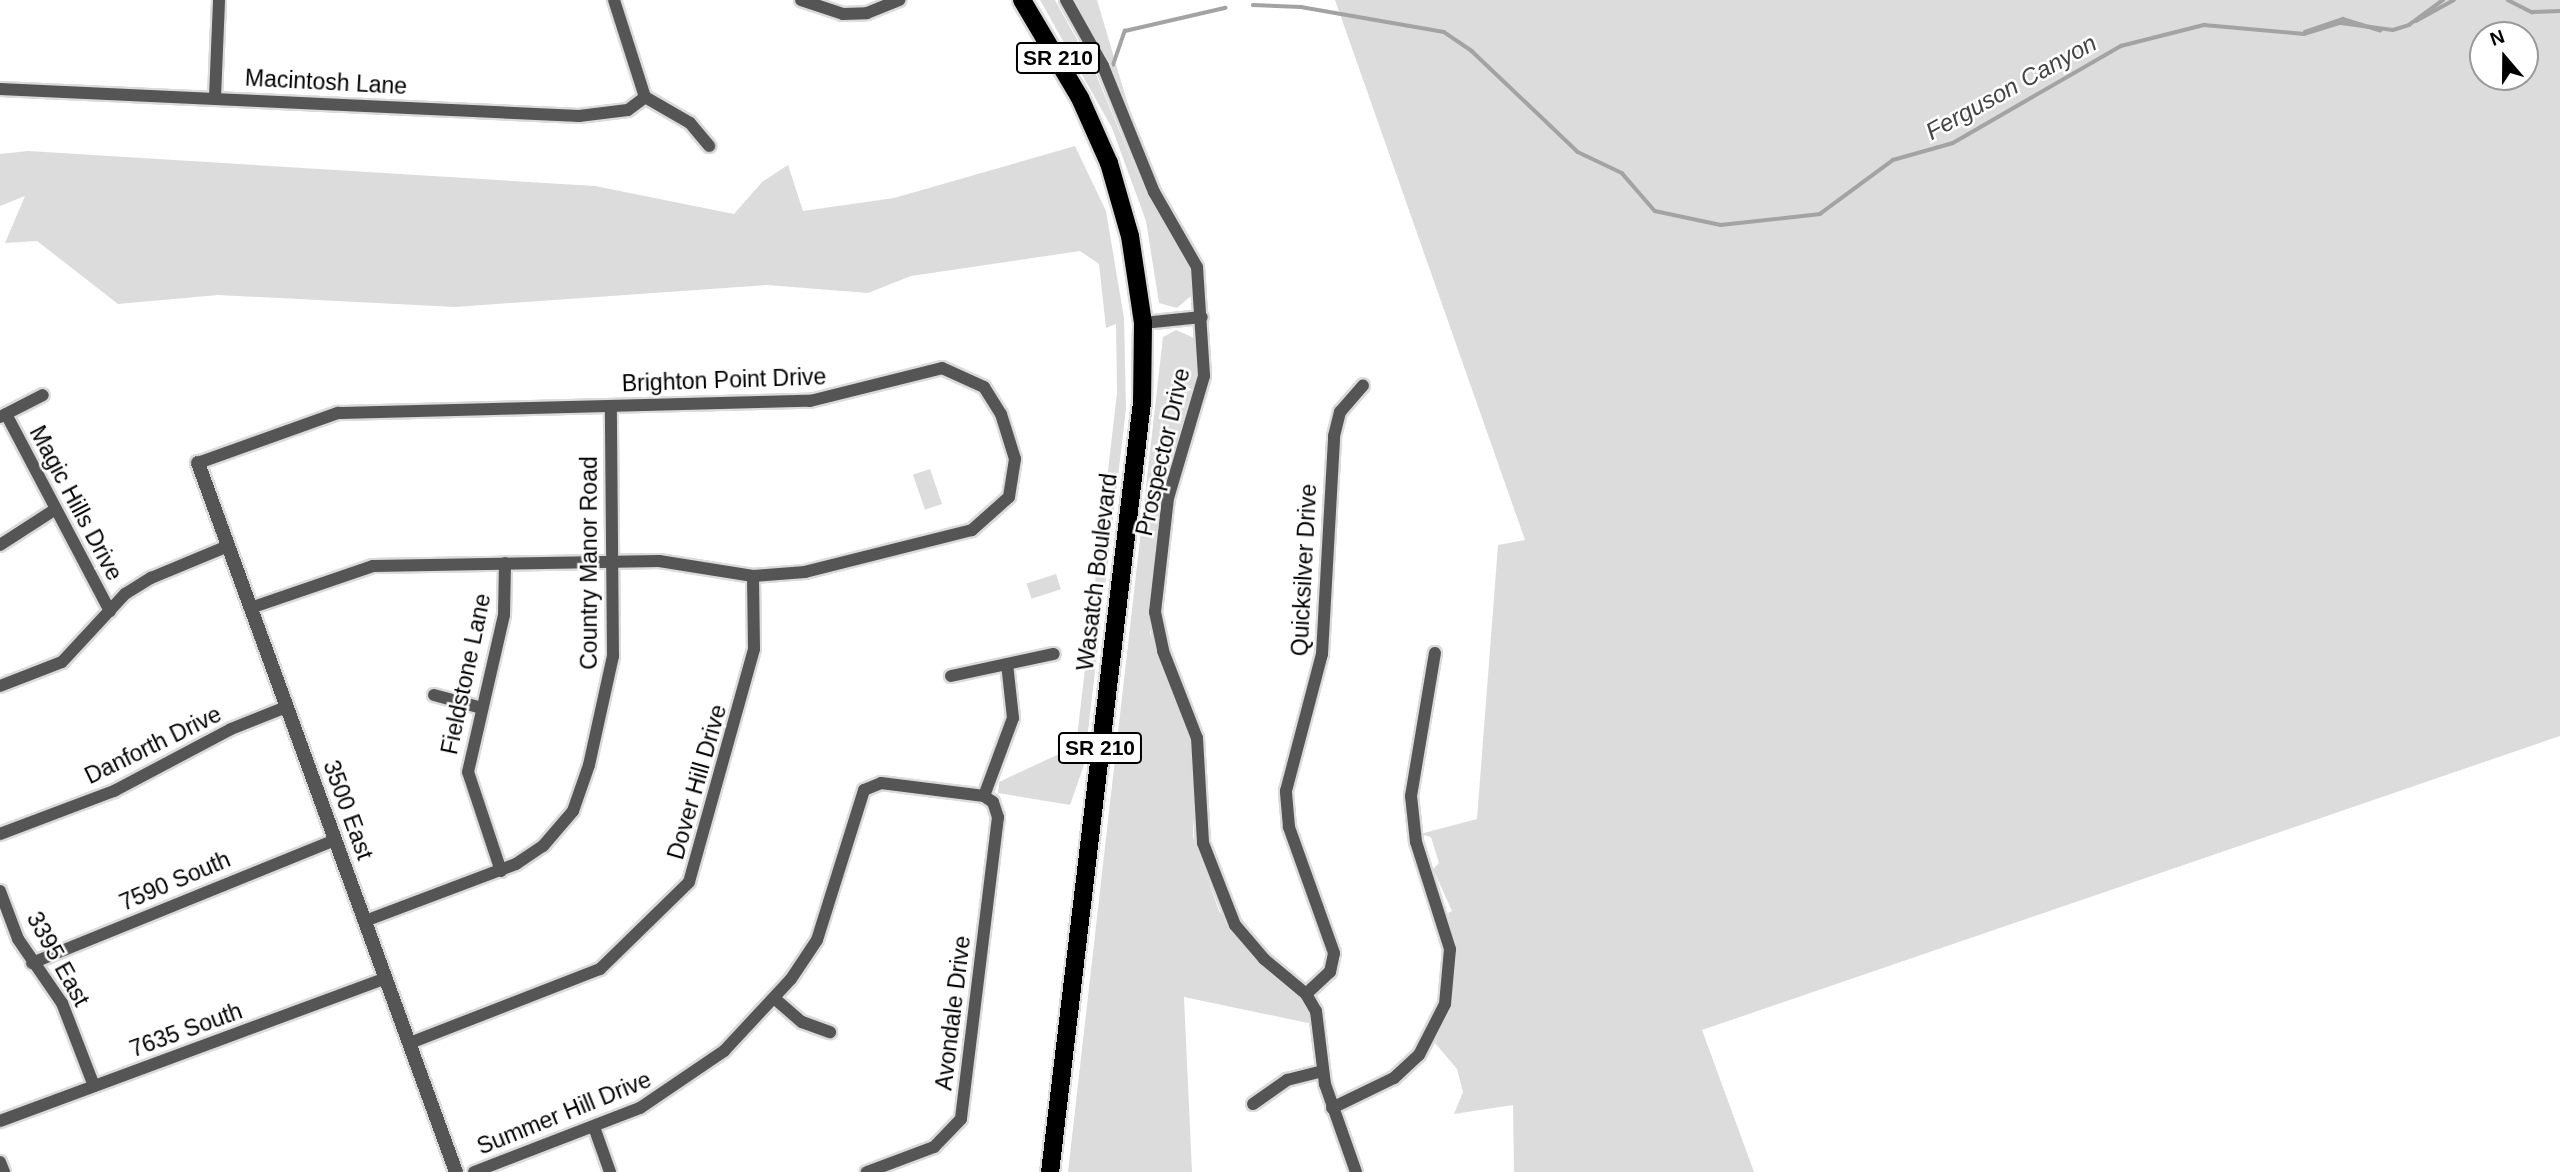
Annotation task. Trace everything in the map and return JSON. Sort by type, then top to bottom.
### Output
[{"type":"main road","name":"Wasatch Boulevard","points":[[1022,0],[1080,98],[1109,163],[1130,236],[1143,323],[1140,414],[1051,1172]]},
{"type":"street","points":[[215,97],[219,0]]},
{"type":"street","points":[[614,0],[645,97],[690,123],[709,146]]},
{"type":"street","points":[[800,0],[843,14],[867,13],[900,0]]},
{"type":"street","name":"Prospector Drive","points":[[1066,0],[1111,85],[1154,192],[1190,246],[1202,317],[1204,376],[1168,498],[1156,593],[1157,632],[1192,717],[1200,758],[1200,830],[1225,905],[1249,943],[1306,994],[1321,1029],[1322,1071],[1332,1108],[1356,1172]]},
{"type":"street","name":"Macintosh Lane","points":[[0,89],[579,116],[628,110],[645,97]]},
{"type":"street","points":[[1143,323],[1202,317]]},
{"type":"street","name":"Brighton Point Drive","points":[[198,463],[338,413],[827,400],[929,368],[956,370],[984,387],[1000,414],[1015,472],[1009,497],[987,522],[871,557],[753,576],[690,564],[613,561],[373,566],[250,608]]},
{"type":"street","name":"Quicksilver Drive","points":[[1306,994],[1330,972],[1334,953],[1289,827],[1286,791],[1322,654],[1334,436],[1340,412],[1363,386]]},
{"type":"street","points":[[3,415],[43,395]]},
{"type":"street","name":"Country Manor Road","points":[[365,921],[501,871],[543,846],[573,810],[583,789],[610,679],[613,561],[611,406]]},
{"type":"street","name":"Magic Hills Drive","points":[[3,415],[110,611]]},
{"type":"street","name":"3500 East","points":[[198,463],[456,1172]]},
{"type":"street","points":[[0,545],[54,510]]},
{"type":"street","points":[[0,686],[62,662],[110,611],[150,578],[228,546]]},
{"type":"street","name":"Fieldstone Lane","points":[[501,871],[468,772],[504,615],[505,563]]},
{"type":"street","name":"Dover Hill Drive","points":[[410,1043],[600,969],[689,882],[754,649],[753,576]]},
{"type":"street","points":[[1332,1108],[1394,1078],[1419,1055],[1446,1004],[1450,949],[1416,842],[1411,796],[1434,653]]},
{"type":"street","points":[[951,676],[1054,654]]},
{"type":"street","points":[[988,799],[1013,718],[1007,664]]},
{"type":"street","points":[[434,695],[482,708]]},
{"type":"street","name":"Danforth Drive","points":[[0,834],[142,779],[231,729],[286,707]]},
{"type":"street","name":"Summer Hill Drive","points":[[474,1172],[640,1108],[696,1073],[774,998],[806,960],[827,919],[859,800],[869,786],[881,783],[988,799]]},
{"type":"street","name":"Avondale Drive","points":[[867,1172],[934,1147],[961,1119],[998,817],[988,799]]},
{"type":"street","name":"7590 South","points":[[32,962],[335,840]]},
{"type":"street","name":"3395 East","points":[[0,891],[32,962],[62,1003],[94,1086]]},
{"type":"street","name":"7635 South","points":[[0,1121],[386,978]]},
{"type":"street","points":[[774,998],[802,1022],[830,1032]]},
{"type":"street","points":[[1253,1104],[1287,1080],[1322,1071]]},
{"type":"street","points":[[594,1127],[610,1172]]},
{"type":"street","points":[[0,1162],[4,1172]]},
{"type":"shaded area","points":[[1040,0],[1055,0],[1095,72],[1137,173],[1183,248],[1194,283],[1191,296],[1177,308],[1159,303],[1146,221],[1112,128]]},
{"type":"shaded area","points":[[1074,0],[1097,0],[1129,108],[1113,72]]},
{"type":"shaded area","points":[[1335,0],[2560,0],[2560,736],[1702,1030],[1754,1172],[1514,1172],[1513,1105],[1454,1114],[1463,1092],[1457,1069],[1435,1043],[1455,990],[1455,942],[1448,913],[1452,911],[1433,869],[1439,863],[1431,837],[1420,834],[1477,819],[1498,545],[1525,540]]},
{"type":"shaded area","points":[[1075,146],[1106,211],[1124,318],[1126,409],[1084,765],[1070,805],[998,793],[999,782],[1076,746],[1117,393],[1116,324],[1106,328],[1099,264],[1080,251],[911,276],[868,293],[767,285],[455,307],[218,295],[118,304],[37,241],[5,243],[25,196],[0,206],[0,154],[28,151],[595,186],[734,214],[762,182],[788,165],[803,211],[894,198]]},
{"type":"shaded area","points":[[1176,330],[1194,338],[1199,371],[1165,486],[1150,582],[1150,633],[1188,724],[1195,756],[1193,836],[1219,911],[1256,961],[1301,1001],[1313,1024],[1184,997],[1192,1172],[1068,1172],[1163,337]]},
{"type":"shaded area","points":[[930,469],[942,504],[925,510],[913,475]]},
{"type":"shaded area","points":[[1056,574],[1061,589],[1031,599],[1027,584]]},
{"type":"waterway","name":"Ferguson Canyon","points":[[1253,5],[1301,7],[1444,32],[1472,51],[1578,152],[1622,173],[1655,211],[1721,225],[1820,214],[1893,160],[1953,143],[2121,46],[2204,25],[2304,34],[2341,23],[2393,30],[2409,25],[2443,0]]},
{"type":"waterway","name":"Ferguson Canyon","points":[[2416,21],[2454,0]]},
{"type":"waterway","name":"Ferguson Canyon","points":[[2508,0],[2532,12],[2560,11]]},
{"type":"waterway","name":"Ferguson Canyon","points":[[1113,65],[1125,31],[1225,8]]},
{"type":"waterway","name":"Ferguson Canyon","points":[[2305,32],[2343,19],[2380,30]]}]
